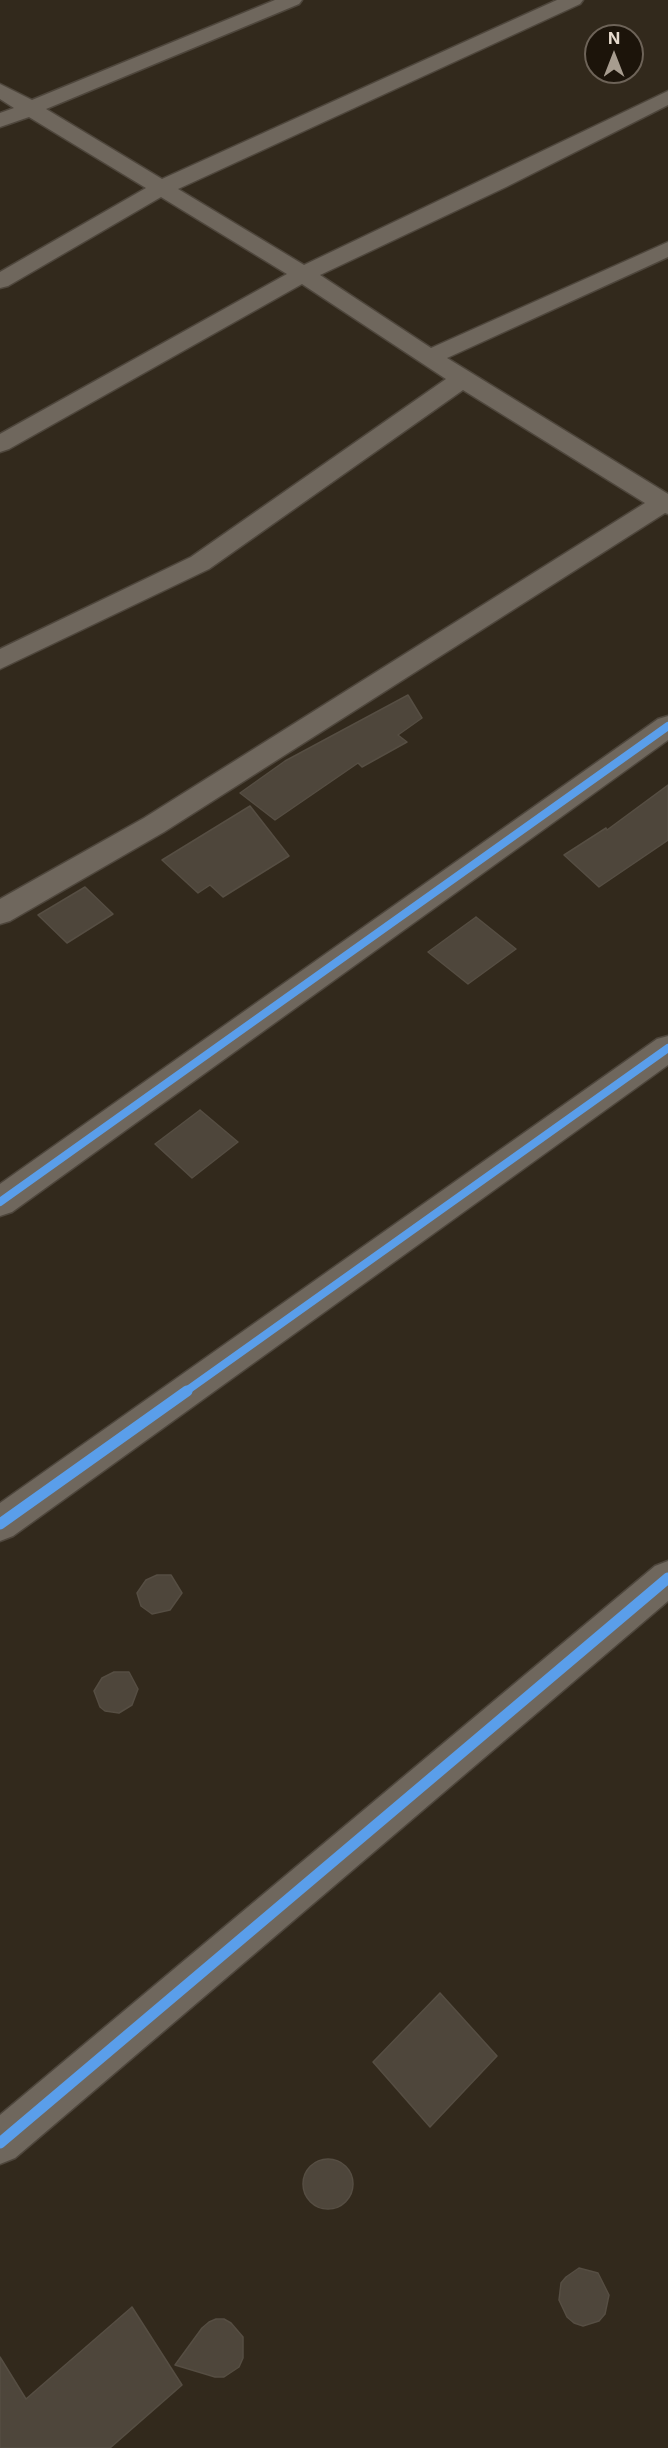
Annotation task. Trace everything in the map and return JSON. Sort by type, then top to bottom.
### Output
[{"type":"street","points":[[0,122],[292,0]]},
{"type":"street","points":[[0,281],[161,188],[573,0]]},
{"type":"street","points":[[0,90],[303,274],[462,379],[666,504],[154,825],[0,912]]},
{"type":"street","points":[[0,444],[303,274],[498,182],[668,97]]},
{"type":"street","points":[[430,357],[668,249]]},
{"type":"street","points":[[0,660],[200,563],[462,379]]},
{"type":"street","points":[[0,1202],[668,726]]},
{"type":"street","points":[[0,1524],[668,1048]]},
{"type":"street","points":[[0,2143],[668,1578]]},
{"type":"building","points":[[408,695],[422,718],[398,735],[407,742],[362,767],[358,763],[275,820],[240,793],[285,761]]},
{"type":"building","points":[[668,785],[668,840],[599,887],[564,855],[606,828],[607,830]]},
{"type":"building","points":[[250,806],[289,856],[223,897],[210,885],[198,893],[162,860]]},
{"type":"building","points":[[85,887],[113,914],[67,943],[38,915]]},
{"type":"building","points":[[476,917],[516,949],[468,984],[428,952]]},
{"type":"building","points":[[200,1110],[238,1142],[192,1178],[155,1144]]},
{"type":"building","points":[[157,1575],[171,1575],[182,1593],[170,1610],[152,1614],[141,1606],[137,1593],[146,1580]]},
{"type":"building","points":[[114,1672],[129,1672],[138,1689],[132,1705],[119,1713],[105,1711],[100,1707],[94,1691],[102,1678]]},
{"type":"building","points":[[440,1993],[497,2056],[430,2127],[373,2062]]},
{"type":"building","points":[[323,2159],[333,2159],[346,2166],[353,2179],[353,2189],[346,2202],[333,2209],[323,2209],[314,2205],[307,2198],[303,2189],[303,2179],[307,2170],[314,2163]]},
{"type":"building","points":[[579,2268],[598,2273],[609,2295],[605,2314],[599,2321],[583,2326],[567,2317],[559,2300],[561,2283]]},
{"type":"building","points":[[132,2307],[182,2385],[110,2448],[0,2448],[0,2357],[26,2399]]},
{"type":"building","points":[[216,2319],[224,2319],[231,2323],[243,2337],[243,2358],[239,2367],[224,2377],[215,2377],[175,2365],[202,2328]]},
{"type":"cycle path","points":[[0,1202],[668,726]]},
{"type":"cycle path","points":[[0,1524],[668,1048]]},
{"type":"cycle path","points":[[0,2143],[668,1578]]}]
